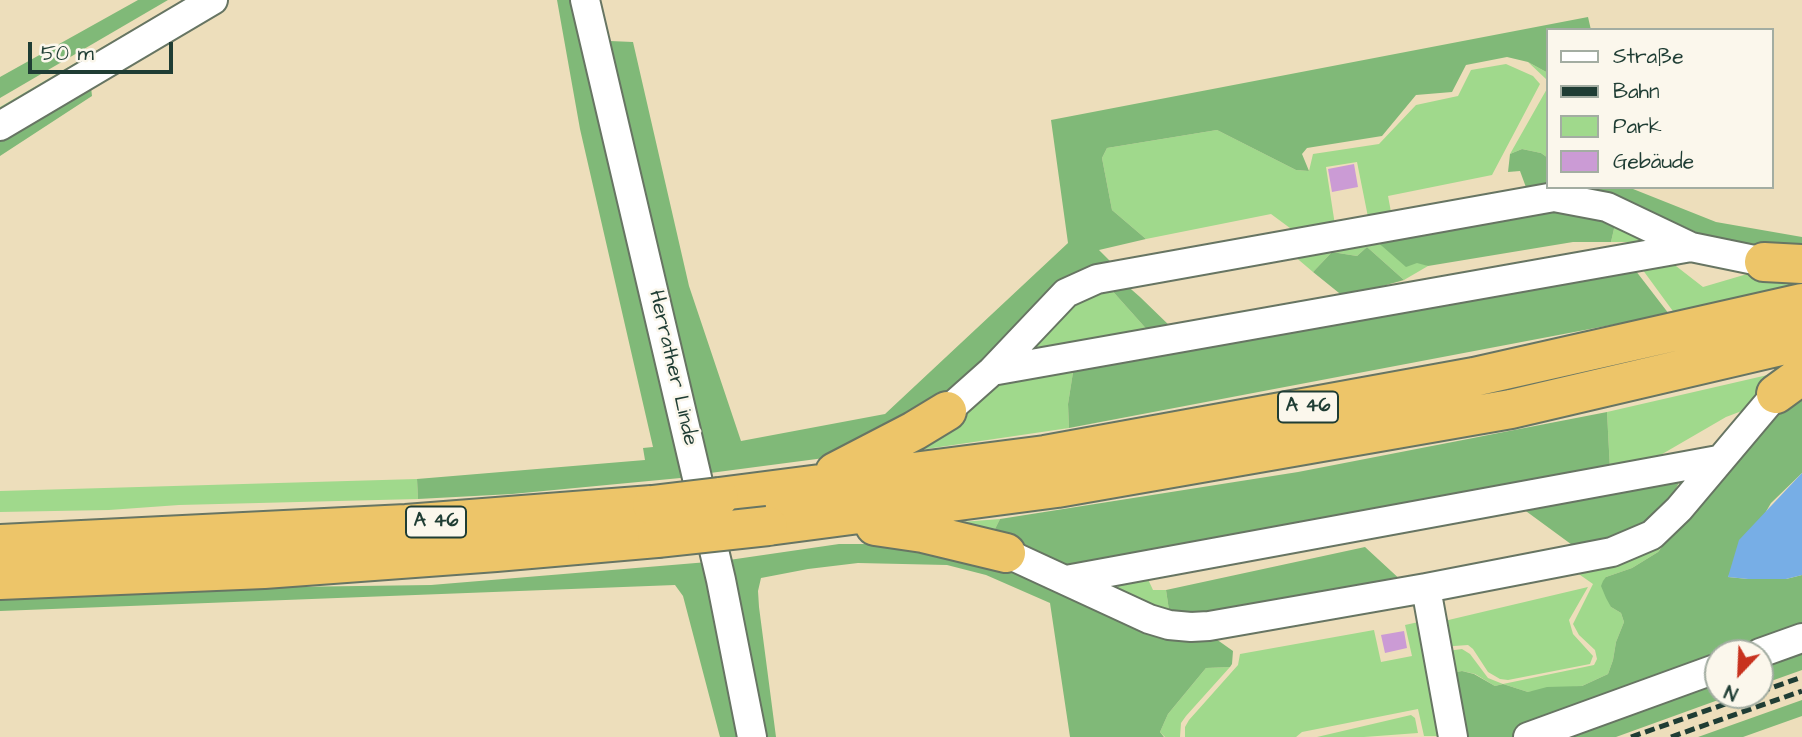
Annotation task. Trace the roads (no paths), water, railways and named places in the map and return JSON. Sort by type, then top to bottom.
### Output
[{"type":"highway","points":[[1764,262],[1802,264]]},
{"type":"highway","name":"A 46","points":[[0,580],[277,568],[816,502],[1045,456],[1488,374],[1802,303]]},
{"type":"highway","name":"A 46","points":[[816,502],[1057,488],[1511,409],[1802,341]]},
{"type":"highway","points":[[816,502],[903,437],[947,411]]},
{"type":"highway","points":[[816,502],[923,533],[1006,553]]},
{"type":"highway","name":"A 46","points":[[0,544],[406,524],[654,521]]},
{"type":"street","points":[[0,125],[213,0]]},
{"type":"street","name":"Herrather Linde","points":[[585,0],[721,580],[752,737]]},
{"type":"street","points":[[947,411],[992,371],[1066,293],[1097,279],[1554,197],[1607,207],[1691,247],[1764,262]]},
{"type":"street","points":[[992,371],[1691,247]]},
{"type":"street","points":[[1006,553],[1149,619],[1169,625],[1191,627],[1426,588],[1612,552],[1652,535],[1679,509],[1718,460],[1789,384]]},
{"type":"street","points":[[1066,580],[1718,460]]},
{"type":"street","points":[[1426,588],[1453,737]]},
{"type":"street","points":[[1774,648],[1802,638]]},
{"type":"street","points":[[1528,737],[1704,673]]},
{"type":"water","points":[[1802,473],[1802,575],[1786,579],[1728,577],[1739,540]]},
{"type":"railway","points":[[1774,687],[1802,677]]},
{"type":"railway","points":[[1671,737],[1802,691]]},
{"type":"railway","points":[[1631,737],[1711,709]]}]
